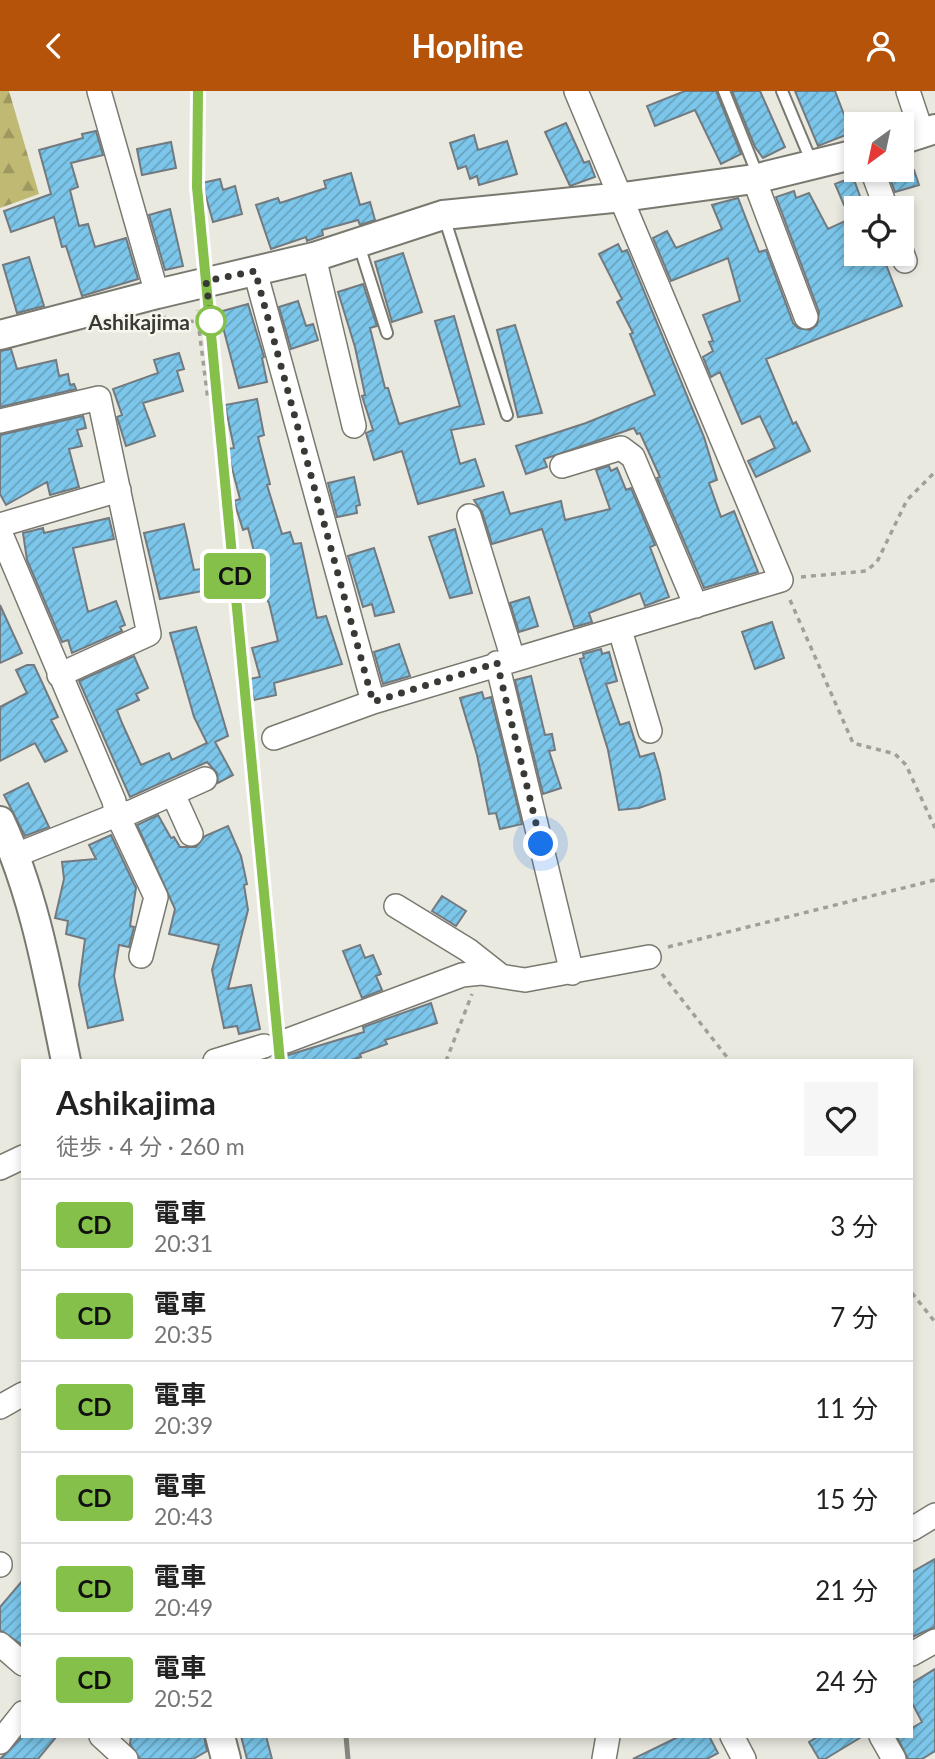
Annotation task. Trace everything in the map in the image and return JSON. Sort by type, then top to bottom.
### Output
[{"type":"street","points":[[99,91],[159,302]]},
{"type":"street","points":[[274,738],[373,702],[781,580],[623,197],[576,91]]},
{"type":"street","points":[[908,91],[919,134]]},
{"type":"street","points":[[0,335],[159,302],[255,271],[314,257],[443,215],[623,197],[757,179],[844,157]]},
{"type":"street","points":[[757,179],[806,317]]},
{"type":"street","points":[[314,257],[354,426]]},
{"type":"street","points":[[255,271],[373,702]]},
{"type":"street","points":[[0,421],[99,398],[149,634],[59,675]]},
{"type":"street","points":[[562,465],[621,448],[633,457],[696,606]]},
{"type":"street","points":[[0,525],[119,490]]},
{"type":"street","points":[[469,516],[505,661],[572,973]]},
{"type":"street","points":[[0,532],[114,801],[116,812],[156,897],[141,956]]},
{"type":"street","points":[[620,630],[650,731]]},
{"type":"street","points":[[16,855],[109,818],[116,812],[129,813],[205,779]]},
{"type":"street","points":[[173,794],[191,834]]},
{"type":"street","points":[[0,821],[16,855],[41,940],[66,1059]]},
{"type":"street","points":[[396,906],[468,950],[491,974]]},
{"type":"street","points":[[222,1059],[275,1044],[462,975],[491,974],[525,980],[649,957]]},
{"type":"street","points":[[0,1168],[21,1158]]},
{"type":"street","points":[[0,1407],[21,1395]]},
{"type":"street","points":[[913,1528],[935,1515]]},
{"type":"street","points":[[913,1653],[935,1641]]},
{"type":"street","points":[[0,1644],[21,1662]]},
{"type":"street","points":[[0,1742],[21,1716]]},
{"type":"street","points":[[221,1738],[226,1759]]},
{"type":"street","points":[[604,1759],[608,1738]]},
{"type":"street","points":[[882,1738],[894,1759]]},
{"type":"lane","points":[[724,91],[757,179]]},
{"type":"lane","points":[[782,91],[813,165]]},
{"type":"lane","points":[[443,215],[507,415]]},
{"type":"lane","points":[[358,243],[387,333]]},
{"type":"path","points":[[203,288],[198,321],[208,400]]},
{"type":"path","points":[[159,302],[166,323],[198,321]]},
{"type":"path","points":[[935,472],[907,500],[877,562],[866,571],[781,580],[853,743],[895,754],[906,765],[935,828]]},
{"type":"path","points":[[728,1059],[649,957],[674,944],[935,880]]},
{"type":"path","points":[[447,1059],[491,974]]},
{"type":"path","points":[[913,1294],[935,1322]]},
{"type":"green space","points":[[0,91],[9,91],[39,194],[0,208]]},
{"type":"building","points":[[685,91],[716,91],[741,154],[721,164],[695,110],[655,126],[647,106]]},
{"type":"building","points":[[732,91],[760,91],[785,147],[763,158],[755,147]]},
{"type":"building","points":[[795,91],[835,91],[844,115],[844,136],[818,146]]},
{"type":"building","points":[[566,123],[584,163],[589,161],[595,177],[570,186],[545,132]]},
{"type":"building","points":[[96,131],[103,155],[71,163],[78,187],[70,190],[79,226],[88,224],[95,247],[126,238],[138,279],[82,296],[66,246],[62,247],[54,217],[11,232],[4,211],[51,194],[39,150],[83,138],[82,134]]},
{"type":"building","points":[[474,135],[478,150],[507,141],[517,174],[479,185],[477,176],[470,179],[466,166],[458,169],[450,143]]},
{"type":"building","points":[[171,142],[176,168],[142,175],[137,149]]},
{"type":"building","points":[[914,170],[919,185],[895,192],[891,182],[914,182]]},
{"type":"building","points":[[351,173],[360,205],[370,202],[375,220],[360,225],[358,220],[322,230],[323,235],[307,241],[306,237],[271,249],[256,205],[278,198],[280,203],[326,188],[324,181]]},
{"type":"building","points":[[220,179],[223,190],[235,186],[242,214],[213,222],[202,183]]},
{"type":"building","points":[[844,180],[855,182],[860,196],[844,196],[844,205],[835,184]]},
{"type":"building","points":[[794,191],[796,198],[809,193],[828,229],[844,222],[844,266],[887,266],[902,306],[766,359],[793,424],[796,422],[810,451],[756,477],[748,461],[775,448],[760,416],[742,424],[720,372],[711,377],[703,357],[713,351],[709,342],[713,341],[703,315],[740,301],[728,258],[671,281],[653,238],[667,231],[676,248],[722,229],[712,205],[738,198],[759,252],[766,250],[793,323],[798,328],[810,330],[817,325],[819,312],[776,197]]},
{"type":"building","points":[[170,209],[183,266],[165,270],[149,215]]},
{"type":"building","points":[[618,244],[622,252],[627,250],[704,437],[717,480],[709,483],[721,517],[734,511],[758,572],[704,588],[657,478],[660,477],[640,433],[637,434],[634,428],[544,459],[547,467],[526,474],[516,446],[586,423],[655,395],[630,334],[633,333],[617,302],[622,299],[599,254]]},
{"type":"building","points":[[403,253],[422,312],[392,322],[375,262]]},
{"type":"building","points":[[29,257],[44,306],[17,313],[3,265]]},
{"type":"building","points":[[363,284],[377,326],[370,328],[385,388],[388,388],[399,424],[460,406],[435,321],[454,316],[484,424],[451,430],[460,464],[475,459],[484,486],[418,504],[402,451],[374,460],[366,433],[373,430],[362,396],[365,395],[355,347],[338,292]]},
{"type":"building","points":[[298,301],[306,326],[313,324],[318,340],[291,349],[279,307]]},
{"type":"building","points":[[248,304],[264,357],[262,358],[267,382],[239,388],[219,312]]},
{"type":"building","points":[[515,325],[542,413],[518,417],[497,330]]},
{"type":"building","points":[[11,349],[17,369],[56,360],[59,376],[68,374],[70,385],[74,384],[76,389],[0,407],[0,351]]},
{"type":"building","points":[[179,353],[184,369],[177,371],[183,391],[143,403],[155,436],[126,446],[117,417],[122,415],[113,389],[158,373],[154,360]]},
{"type":"building","points":[[257,399],[264,435],[258,437],[270,484],[267,485],[282,534],[290,532],[294,544],[301,543],[317,618],[326,616],[342,664],[274,683],[276,695],[254,700],[249,679],[260,677],[252,648],[278,641],[269,603],[258,585],[262,583],[248,528],[243,530],[234,501],[240,499],[227,449],[234,448],[225,405]]},
{"type":"building","points":[[83,416],[86,428],[77,430],[82,446],[69,449],[79,487],[50,495],[47,482],[6,505],[0,494],[0,435]]},
{"type":"building","points":[[609,466],[611,471],[617,468],[626,490],[631,488],[655,545],[650,547],[669,597],[645,606],[640,593],[589,613],[592,622],[574,627],[542,529],[492,544],[482,512],[474,500],[503,492],[510,514],[561,501],[565,520],[610,509],[596,470]]},
{"type":"building","points":[[354,477],[360,505],[356,506],[357,513],[337,517],[328,483]]},
{"type":"building","points":[[109,518],[114,539],[73,548],[88,612],[116,601],[125,625],[120,627],[122,631],[72,653],[68,640],[62,642],[27,560],[23,533],[43,528],[44,533]]},
{"type":"building","points":[[184,524],[194,570],[208,568],[213,589],[160,599],[144,533]]},
{"type":"building","points":[[455,529],[472,593],[450,598],[429,537]]},
{"type":"building","points":[[374,548],[394,612],[375,616],[372,604],[363,607],[348,556]]},
{"type":"building","points":[[529,597],[538,626],[519,632],[510,603]]},
{"type":"building","points":[[0,605],[22,653],[0,663]]},
{"type":"building","points":[[772,622],[784,658],[755,669],[742,632]]},
{"type":"building","points":[[196,627],[228,736],[215,742],[233,775],[218,783],[217,773],[207,762],[130,797],[79,681],[134,656],[148,688],[136,694],[139,700],[117,710],[141,765],[169,753],[172,760],[207,743],[194,717],[170,633]]},
{"type":"building","points":[[399,644],[410,676],[383,684],[374,652]]},
{"type":"building","points":[[601,649],[602,654],[609,652],[617,681],[606,684],[620,725],[629,722],[640,757],[654,753],[660,773],[665,799],[639,808],[619,810],[608,750],[580,659],[584,658],[583,654]]},
{"type":"building","points":[[34,665],[58,717],[51,720],[67,751],[45,762],[35,743],[0,761],[0,707],[27,693],[16,670]]},
{"type":"building","points":[[531,676],[545,735],[552,734],[555,750],[549,751],[561,788],[543,794],[515,680]]},
{"type":"building","points":[[482,692],[484,699],[491,697],[522,824],[500,829],[496,813],[489,814],[477,755],[460,698]]},
{"type":"building","points":[[28,783],[49,827],[25,836],[4,795]]},
{"type":"building","points":[[158,815],[171,838],[174,837],[180,847],[196,847],[205,836],[228,826],[241,856],[247,884],[244,885],[248,910],[228,989],[251,985],[260,1029],[239,1034],[237,1026],[224,1028],[212,970],[219,945],[169,934],[175,909],[137,825]]},
{"type":"building","points":[[111,835],[136,888],[130,926],[134,927],[129,947],[119,945],[114,976],[123,1020],[88,1028],[79,985],[85,939],[66,934],[68,921],[55,918],[64,879],[62,862],[96,859],[89,845]]},
{"type":"building","points":[[442,896],[466,911],[456,926],[432,911]]},
{"type":"building","points":[[360,945],[365,958],[373,955],[381,974],[376,976],[382,990],[362,998],[343,951]]},
{"type":"building","points":[[431,1003],[437,1023],[385,1040],[387,1044],[360,1054],[361,1057],[354,1059],[286,1059],[285,1056],[364,1032],[363,1027]]},
{"type":"building","points":[[935,1559],[935,1627],[913,1637],[913,1571]]},
{"type":"building","points":[[21,1582],[21,1644],[0,1630],[0,1607]]},
{"type":"building","points":[[935,1669],[935,1751],[922,1759],[908,1759],[898,1738],[913,1738],[913,1727],[922,1722],[913,1705],[913,1682]]},
{"type":"building","points":[[21,1738],[55,1738],[38,1759],[0,1759]]},
{"type":"building","points":[[131,1738],[204,1738],[207,1751],[193,1759],[140,1759],[130,1744]]},
{"type":"building","points":[[242,1738],[267,1738],[272,1759],[247,1759]]},
{"type":"building","points":[[676,1738],[710,1738],[718,1753],[707,1759],[633,1759]]},
{"type":"building","points":[[816,1738],[860,1738],[825,1759],[819,1759],[809,1742]]},
{"type":"railway","points":[[198,91],[197,187],[280,1059]]},
{"type":"railway","points":[[346,1738],[348,1759]]},
{"type":"train","name":"CD","points":[[198,91],[197,187],[280,1059]]},
{"type":"place","name":"Ashikajima","points":[[211,321]]},
{"type":"route","points":[[211,321],[206,281],[255,271],[308,473],[311,474],[373,702],[497,663],[541,844]]}]
